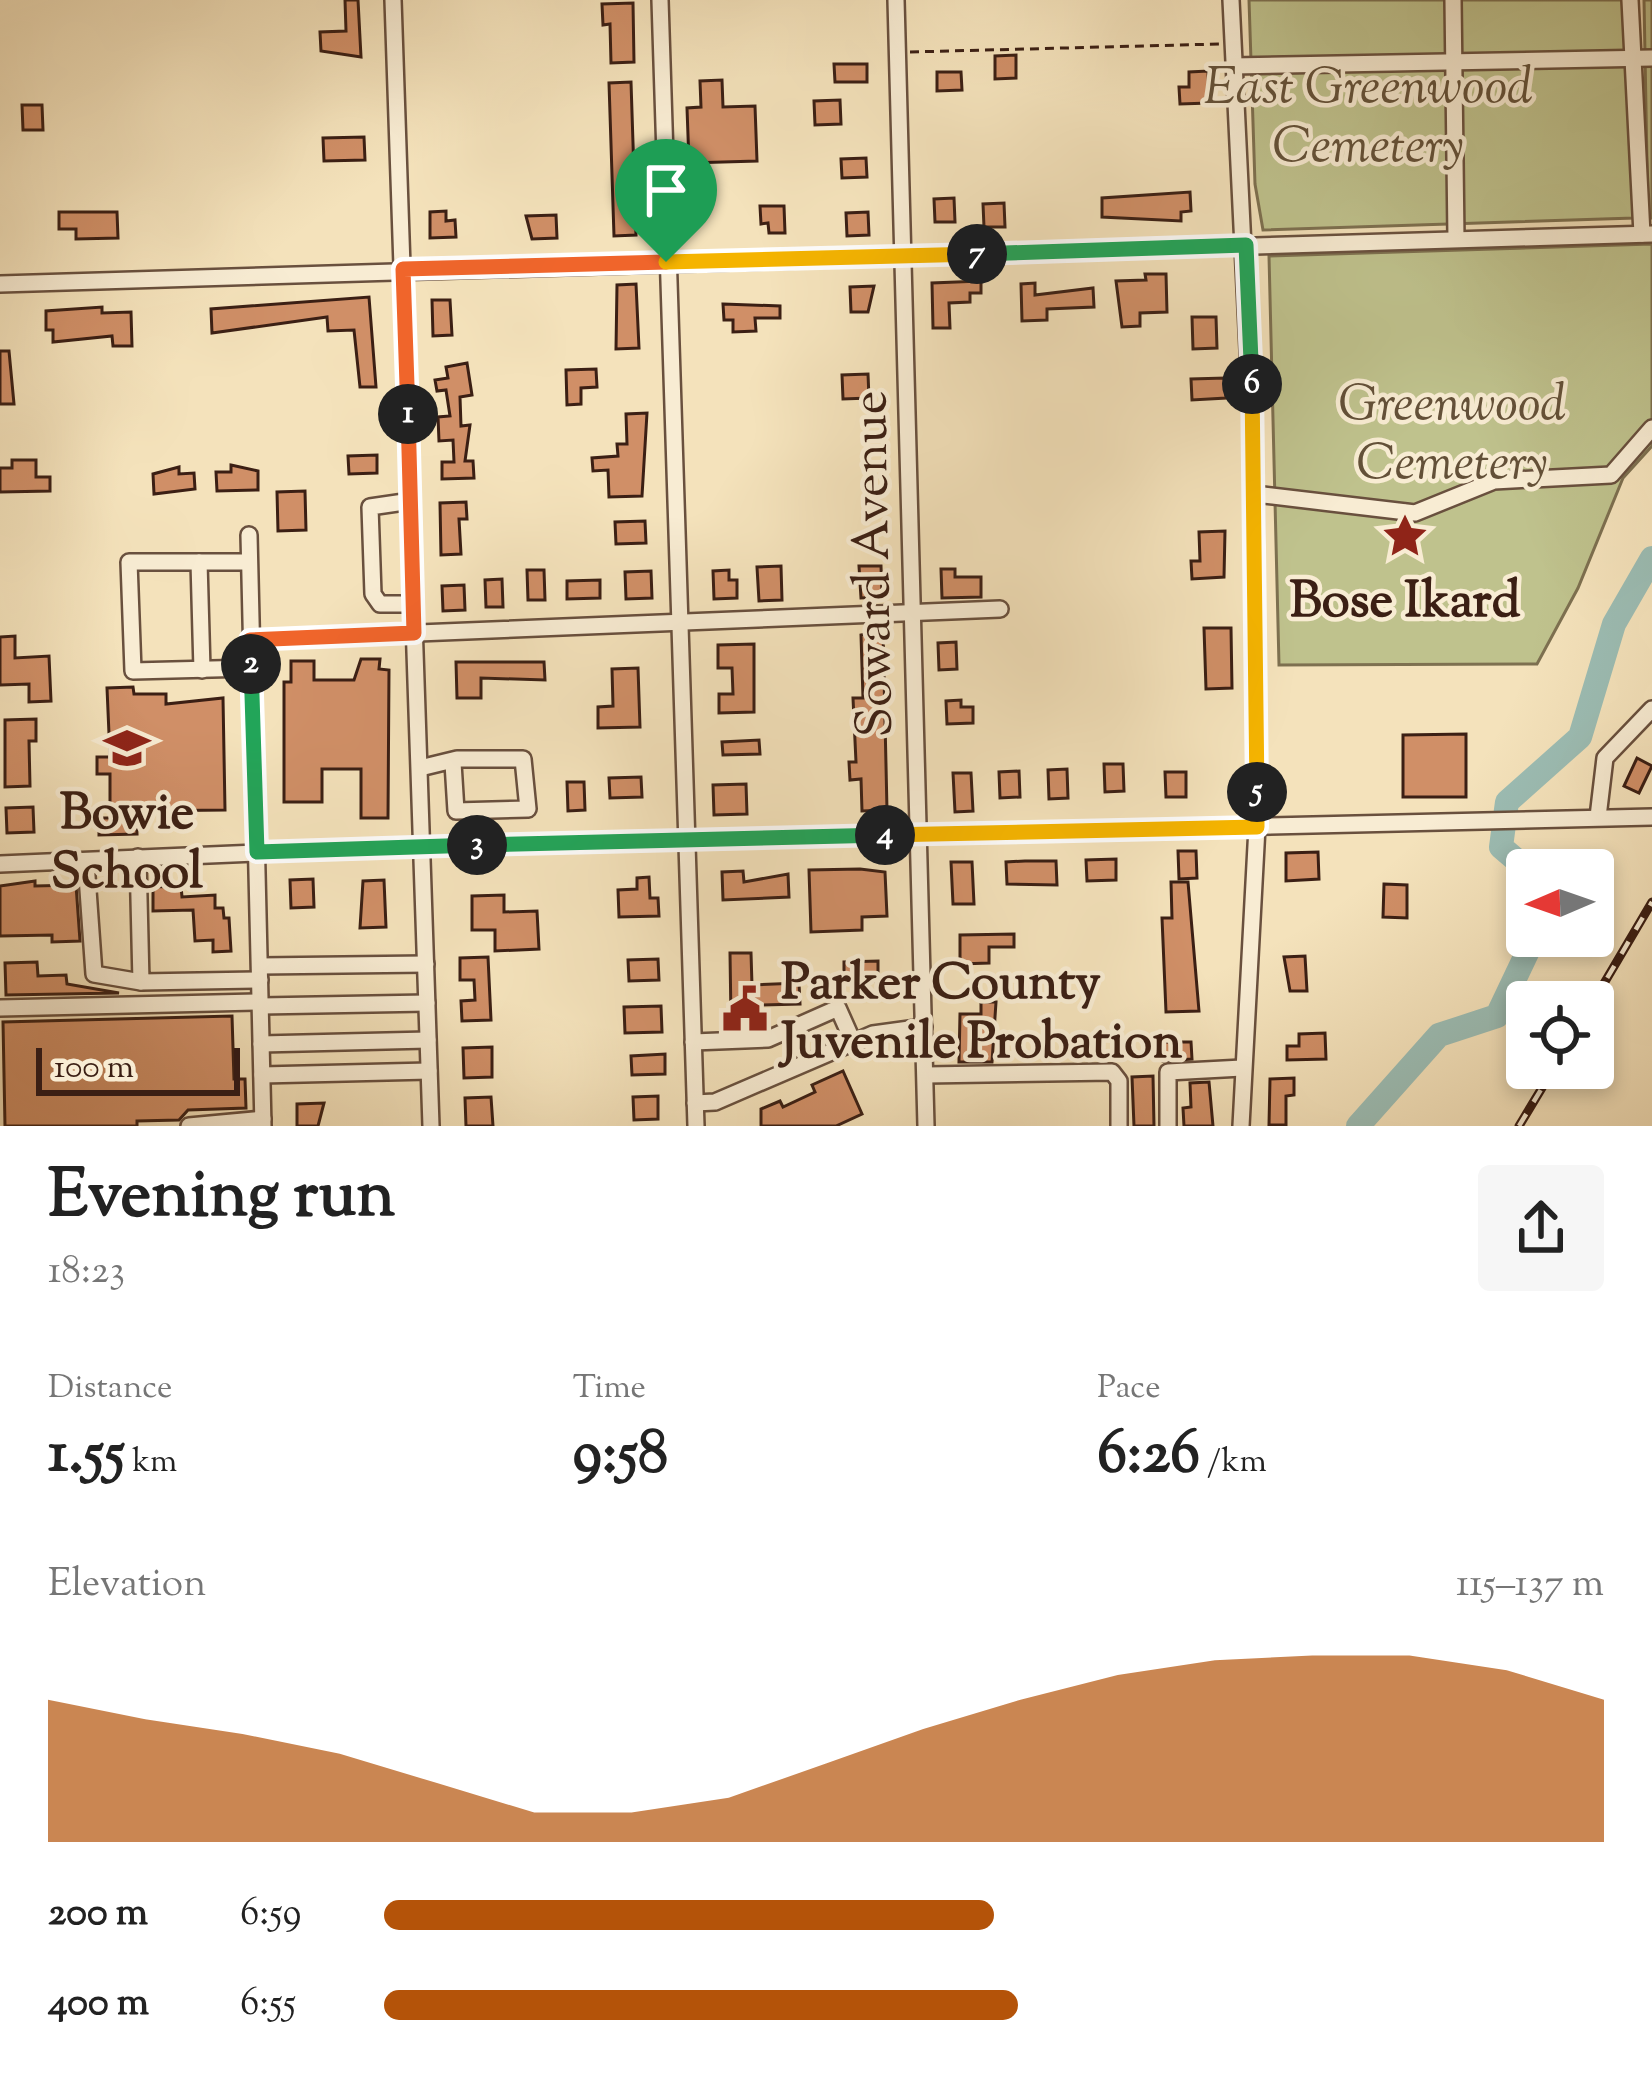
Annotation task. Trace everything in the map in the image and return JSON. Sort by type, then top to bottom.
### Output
[{"type":"street","points":[[393,0],[431,1126]]},
{"type":"street","points":[[660,0],[696,1126]]},
{"type":"street","name":"Soward Avenue","points":[[896,0],[926,1126]]},
{"type":"street","points":[[1231,0],[1255,494],[1257,827],[1240,1126]]},
{"type":"street","points":[[1454,0],[1456,239]]},
{"type":"street","points":[[0,284],[1647,234],[1630,0]]},
{"type":"street","points":[[1233,66],[1652,58]]},
{"type":"street","points":[[1255,494],[1415,513],[1494,482],[1610,475],[1652,428]]},
{"type":"street","points":[[410,501],[370,507],[373,594],[380,604],[414,604]]},
{"type":"street","points":[[195,1125],[263,1122],[249,535]]},
{"type":"street","points":[[249,562],[129,562],[133,671],[251,668]]},
{"type":"street","points":[[199,562],[202,670]]},
{"type":"street","points":[[250,640],[1000,609]]},
{"type":"street","points":[[1598,817],[1605,758],[1652,709]]},
{"type":"street","points":[[420,767],[523,759],[528,843]]},
{"type":"street","points":[[453,764],[455,811],[528,809]]},
{"type":"street","points":[[0,864],[528,843],[1652,817]]},
{"type":"street","points":[[138,857],[141,982]]},
{"type":"street","points":[[86,862],[94,974],[141,982],[426,964]]},
{"type":"street","points":[[0,1008],[427,1003]]},
{"type":"street","points":[[693,1042],[768,1039],[838,1008],[854,1044]]},
{"type":"street","points":[[695,1103],[715,1102],[873,1034],[924,1027]]},
{"type":"street","points":[[262,1044],[428,1040]]},
{"type":"street","points":[[1168,1126],[1168,1072],[1242,1068]]},
{"type":"street","points":[[262,1075],[429,1072]]},
{"type":"street","points":[[926,1075],[1112,1072],[1119,1081],[1119,1126]]},
{"type":"path","points":[[897,52],[1232,44]]},
{"type":"green space","name":"East Greenwood Cemetery","points":[[1249,0],[1625,0],[1634,218],[1263,230],[1255,184]]},
{"type":"green space","points":[[1644,0],[1652,0],[1652,218],[1648,218]]},
{"type":"green space","name":"Greenwood Cemetery","points":[[1652,244],[1652,446],[1623,478],[1578,588],[1537,664],[1279,665],[1269,256]]},
{"type":"building","points":[[345,0],[358,0],[361,57],[321,51],[320,32],[346,31]]},
{"type":"building","points":[[633,3],[634,62],[611,63],[610,24],[603,25],[602,4]]},
{"type":"building","points":[[1016,55],[1016,78],[995,79],[995,56]]},
{"type":"building","points":[[834,64],[867,64],[867,82],[835,82]]},
{"type":"building","points":[[1208,71],[1209,103],[1180,104],[1179,87],[1189,87],[1189,72]]},
{"type":"building","points":[[937,72],[961,72],[962,90],[937,91]]},
{"type":"building","points":[[722,80],[723,107],[755,106],[757,161],[689,163],[687,108],[701,107],[700,81]]},
{"type":"building","points":[[631,82],[636,235],[614,236],[609,83]]},
{"type":"building","points":[[840,100],[841,124],[815,125],[814,101]]},
{"type":"building","points":[[22,105],[42,105],[43,130],[23,130]]},
{"type":"building","points":[[364,137],[365,160],[324,161],[323,138]]},
{"type":"building","points":[[866,158],[867,177],[842,178],[841,159]]},
{"type":"building","points":[[1190,192],[1191,211],[1181,212],[1181,221],[1102,217],[1102,198]]},
{"type":"building","points":[[954,198],[955,222],[935,222],[934,199]]},
{"type":"building","points":[[1004,203],[1005,227],[984,227],[983,204]]},
{"type":"building","points":[[760,206],[784,206],[785,233],[769,233],[768,223],[761,224]]},
{"type":"building","points":[[446,211],[446,221],[455,220],[456,237],[430,238],[430,212]]},
{"type":"building","points":[[59,212],[117,212],[118,238],[76,239],[76,229],[59,229]]},
{"type":"building","points":[[868,212],[869,235],[847,236],[846,213]]},
{"type":"building","points":[[556,215],[557,238],[532,239],[526,216]]},
{"type":"building","points":[[1145,274],[1166,274],[1167,312],[1140,313],[1140,326],[1122,327],[1116,281],[1146,280]]},
{"type":"building","points":[[981,281],[981,293],[970,293],[970,302],[949,303],[950,328],[933,328],[932,283]]},
{"type":"building","points":[[1035,283],[1035,295],[1093,288],[1094,307],[1047,309],[1047,320],[1022,321],[1021,284]]},
{"type":"building","points":[[636,284],[639,348],[616,349],[617,285]]},
{"type":"building","points":[[874,286],[868,312],[851,312],[850,287]]},
{"type":"building","points":[[369,297],[376,387],[360,387],[354,330],[328,331],[327,317],[212,333],[211,309]]},
{"type":"building","points":[[432,300],[450,300],[452,335],[433,336]]},
{"type":"building","points":[[723,304],[780,306],[780,318],[755,318],[756,331],[733,332],[733,320],[724,320]]},
{"type":"building","points":[[102,307],[102,313],[131,312],[132,346],[113,346],[112,336],[53,342],[53,330],[46,330],[46,311]]},
{"type":"building","points":[[1192,317],[1216,317],[1217,348],[1193,349]]},
{"type":"building","points":[[0,351],[9,351],[14,404],[0,404]]},
{"type":"building","points":[[467,363],[472,395],[460,397],[461,426],[470,425],[465,461],[473,461],[474,478],[442,479],[442,462],[454,462],[453,440],[439,441],[438,417],[450,416],[446,390],[437,391],[435,380],[448,378],[446,367]]},
{"type":"building","points":[[596,369],[597,387],[581,388],[581,404],[567,405],[566,370]]},
{"type":"building","points":[[868,374],[869,398],[843,399],[842,375]]},
{"type":"building","points":[[1225,378],[1226,398],[1192,400],[1191,379]]},
{"type":"building","points":[[647,413],[642,496],[609,497],[608,470],[593,471],[592,458],[618,456],[617,444],[627,444],[626,414]]},
{"type":"building","points":[[377,455],[377,473],[349,474],[348,456]]},
{"type":"building","points":[[12,460],[36,460],[36,477],[50,477],[50,491],[0,492],[0,468],[12,468]]},
{"type":"building","points":[[231,465],[258,471],[258,490],[217,491],[216,472],[231,472]]},
{"type":"building","points":[[179,467],[179,474],[194,473],[195,489],[154,494],[153,474]]},
{"type":"building","points":[[305,491],[306,530],[278,531],[277,492]]},
{"type":"building","points":[[466,502],[467,519],[459,519],[461,554],[441,555],[440,503]]},
{"type":"building","points":[[645,521],[646,543],[616,544],[615,522]]},
{"type":"building","points":[[1225,531],[1224,577],[1192,579],[1191,561],[1200,561],[1199,532]]},
{"type":"building","points":[[781,566],[782,600],[759,601],[757,567]]},
{"type":"building","points":[[859,566],[881,566],[882,597],[861,598]]},
{"type":"building","points":[[941,569],[955,569],[955,577],[981,577],[981,597],[942,598]]},
{"type":"building","points":[[527,570],[544,570],[545,600],[528,600]]},
{"type":"building","points":[[729,570],[729,580],[737,580],[737,598],[714,599],[713,571]]},
{"type":"building","points":[[651,571],[652,598],[626,599],[625,572]]},
{"type":"building","points":[[502,579],[503,607],[486,607],[485,580]]},
{"type":"building","points":[[600,580],[600,598],[567,599],[567,581]]},
{"type":"building","points":[[464,585],[465,610],[443,611],[442,586]]},
{"type":"building","points":[[1204,628],[1231,628],[1232,688],[1206,689]]},
{"type":"building","points":[[883,631],[887,810],[862,811],[861,779],[850,780],[849,762],[856,762],[853,698],[863,698],[861,635]]},
{"type":"building","points":[[15,636],[15,658],[49,656],[51,701],[29,702],[29,684],[0,685],[0,637]]},
{"type":"building","points":[[956,642],[957,669],[939,670],[938,643]]},
{"type":"building","points":[[754,644],[754,712],[719,713],[719,694],[733,694],[732,668],[718,668],[718,645]]},
{"type":"building","points":[[361,659],[380,659],[379,669],[389,670],[388,818],[361,818],[361,769],[322,769],[322,802],[284,802],[284,682],[291,682],[291,661],[314,661],[314,680],[354,680]]},
{"type":"building","points":[[456,662],[544,662],[545,680],[481,678],[481,698],[457,698]]},
{"type":"building","points":[[638,668],[640,727],[598,728],[598,707],[613,706],[612,669]]},
{"type":"building","points":[[133,687],[134,694],[166,694],[166,704],[223,698],[225,810],[136,811],[137,834],[99,835],[99,818],[110,818],[110,774],[97,774],[97,757],[110,757],[107,688]]},
{"type":"building","points":[[961,700],[961,707],[973,707],[973,723],[947,724],[946,701]]},
{"type":"building","points":[[36,719],[36,741],[29,741],[30,786],[5,787],[5,720]]},
{"type":"building","points":[[1466,734],[1466,797],[1403,797],[1403,735]]},
{"type":"building","points":[[759,740],[760,754],[723,755],[722,742]]},
{"type":"building","points":[[1637,758],[1652,766],[1639,793],[1624,786]]},
{"type":"building","points":[[1104,764],[1123,764],[1124,791],[1105,792]]},
{"type":"building","points":[[1067,769],[1068,798],[1049,799],[1048,770]]},
{"type":"building","points":[[1019,771],[1020,797],[1000,798],[999,772]]},
{"type":"building","points":[[1165,772],[1186,772],[1186,797],[1166,797]]},
{"type":"building","points":[[953,773],[971,773],[973,811],[955,812]]},
{"type":"building","points":[[641,777],[642,797],[610,798],[609,778]]},
{"type":"building","points":[[567,782],[584,782],[585,810],[568,811]]},
{"type":"building","points":[[746,784],[747,814],[714,815],[713,785]]},
{"type":"building","points":[[33,807],[34,832],[7,833],[6,808]]},
{"type":"building","points":[[1178,851],[1196,851],[1197,878],[1179,879]]},
{"type":"building","points":[[1318,852],[1319,879],[1286,881],[1286,853]]},
{"type":"building","points":[[1116,859],[1116,880],[1087,881],[1086,860]]},
{"type":"building","points":[[1056,861],[1057,885],[1007,884],[1006,862]]},
{"type":"building","points":[[951,862],[972,862],[974,904],[953,904]]},
{"type":"building","points":[[809,870],[885,872],[887,916],[862,917],[862,930],[811,932]]},
{"type":"building","points":[[743,871],[744,882],[788,874],[789,897],[723,900],[722,872]]},
{"type":"building","points":[[649,877],[650,898],[658,898],[659,916],[619,917],[618,890],[637,889],[637,878]]},
{"type":"building","points":[[313,879],[314,907],[291,908],[290,880]]},
{"type":"building","points":[[384,880],[386,927],[360,928],[363,881]]},
{"type":"building","points":[[35,881],[35,886],[76,885],[80,941],[52,942],[52,935],[0,936],[0,886]]},
{"type":"building","points":[[1171,882],[1188,882],[1199,1011],[1166,1012],[1162,918],[1172,918]]},
{"type":"building","points":[[1384,884],[1407,885],[1407,918],[1383,917]]},
{"type":"building","points":[[181,886],[182,897],[215,895],[215,908],[223,908],[224,918],[229,918],[231,951],[213,952],[213,940],[195,941],[193,910],[153,911],[153,887]]},
{"type":"building","points":[[504,895],[504,912],[537,911],[539,949],[495,951],[495,930],[472,930],[472,896]]},
{"type":"building","points":[[1014,934],[1014,947],[989,947],[989,963],[960,964],[960,935]]},
{"type":"building","points":[[730,953],[751,953],[752,985],[799,983],[800,1004],[761,1005],[759,1018],[731,1019]]},
{"type":"building","points":[[1305,956],[1307,991],[1290,991],[1284,957]]},
{"type":"building","points":[[488,957],[491,1020],[462,1021],[461,1001],[475,1000],[474,980],[460,980],[460,958]]},
{"type":"building","points":[[658,959],[659,980],[629,981],[628,960]]},
{"type":"building","points":[[878,961],[878,981],[844,983],[844,962]]},
{"type":"building","points":[[37,962],[38,976],[66,975],[67,984],[119,993],[6,995],[5,963]]},
{"type":"building","points":[[981,1002],[996,1002],[992,1062],[959,1062],[960,1014],[981,1014]]},
{"type":"building","points":[[661,1006],[662,1032],[625,1033],[624,1007]]},
{"type":"building","points":[[232,1016],[234,1079],[245,1079],[246,1108],[188,1110],[179,1120],[137,1121],[137,1126],[5,1126],[3,1022]]},
{"type":"building","points":[[1325,1033],[1326,1059],[1287,1060],[1287,1046],[1299,1046],[1299,1034]]},
{"type":"building","points":[[1162,1042],[1191,1042],[1192,1059],[1163,1061]]},
{"type":"building","points":[[492,1047],[492,1077],[464,1078],[463,1048]]},
{"type":"building","points":[[665,1054],[665,1074],[632,1075],[631,1056]]},
{"type":"building","points":[[843,1071],[862,1114],[836,1126],[761,1126],[761,1109],[780,1101],[783,1107],[815,1092],[812,1085]]},
{"type":"building","points":[[1153,1076],[1154,1126],[1134,1126],[1132,1077]]},
{"type":"building","points":[[1294,1078],[1294,1095],[1286,1096],[1286,1125],[1269,1125],[1270,1079]]},
{"type":"building","points":[[1209,1082],[1213,1126],[1184,1126],[1183,1108],[1191,1107],[1190,1083]]},
{"type":"building","points":[[658,1096],[658,1119],[634,1120],[633,1097]]},
{"type":"building","points":[[491,1097],[493,1126],[466,1126],[465,1098]]},
{"type":"building","points":[[324,1103],[318,1126],[297,1126],[297,1104]]},
{"type":"waterway","points":[[1506,851],[1501,847],[1507,802],[1580,737],[1614,624],[1652,558]]},
{"type":"waterway","points":[[1358,1126],[1439,1035],[1497,1016],[1525,957]]},
{"type":"railway","points":[[1605,981],[1652,902]]},
{"type":"railway","points":[[1519,1126],[1541,1089]]},
{"type":"place","name":"Bose Ikard","points":[[1405,536]]},
{"type":"place","name":"Bowie School","points":[[127,748]]},
{"type":"place","name":"Parker County Juvenile Probation","points":[[745,1009]]},
{"type":"route","points":[[1246,245],[1255,494],[1257,827],[257,852],[250,640],[414,633],[403,269],[666,262],[1246,245]]}]
